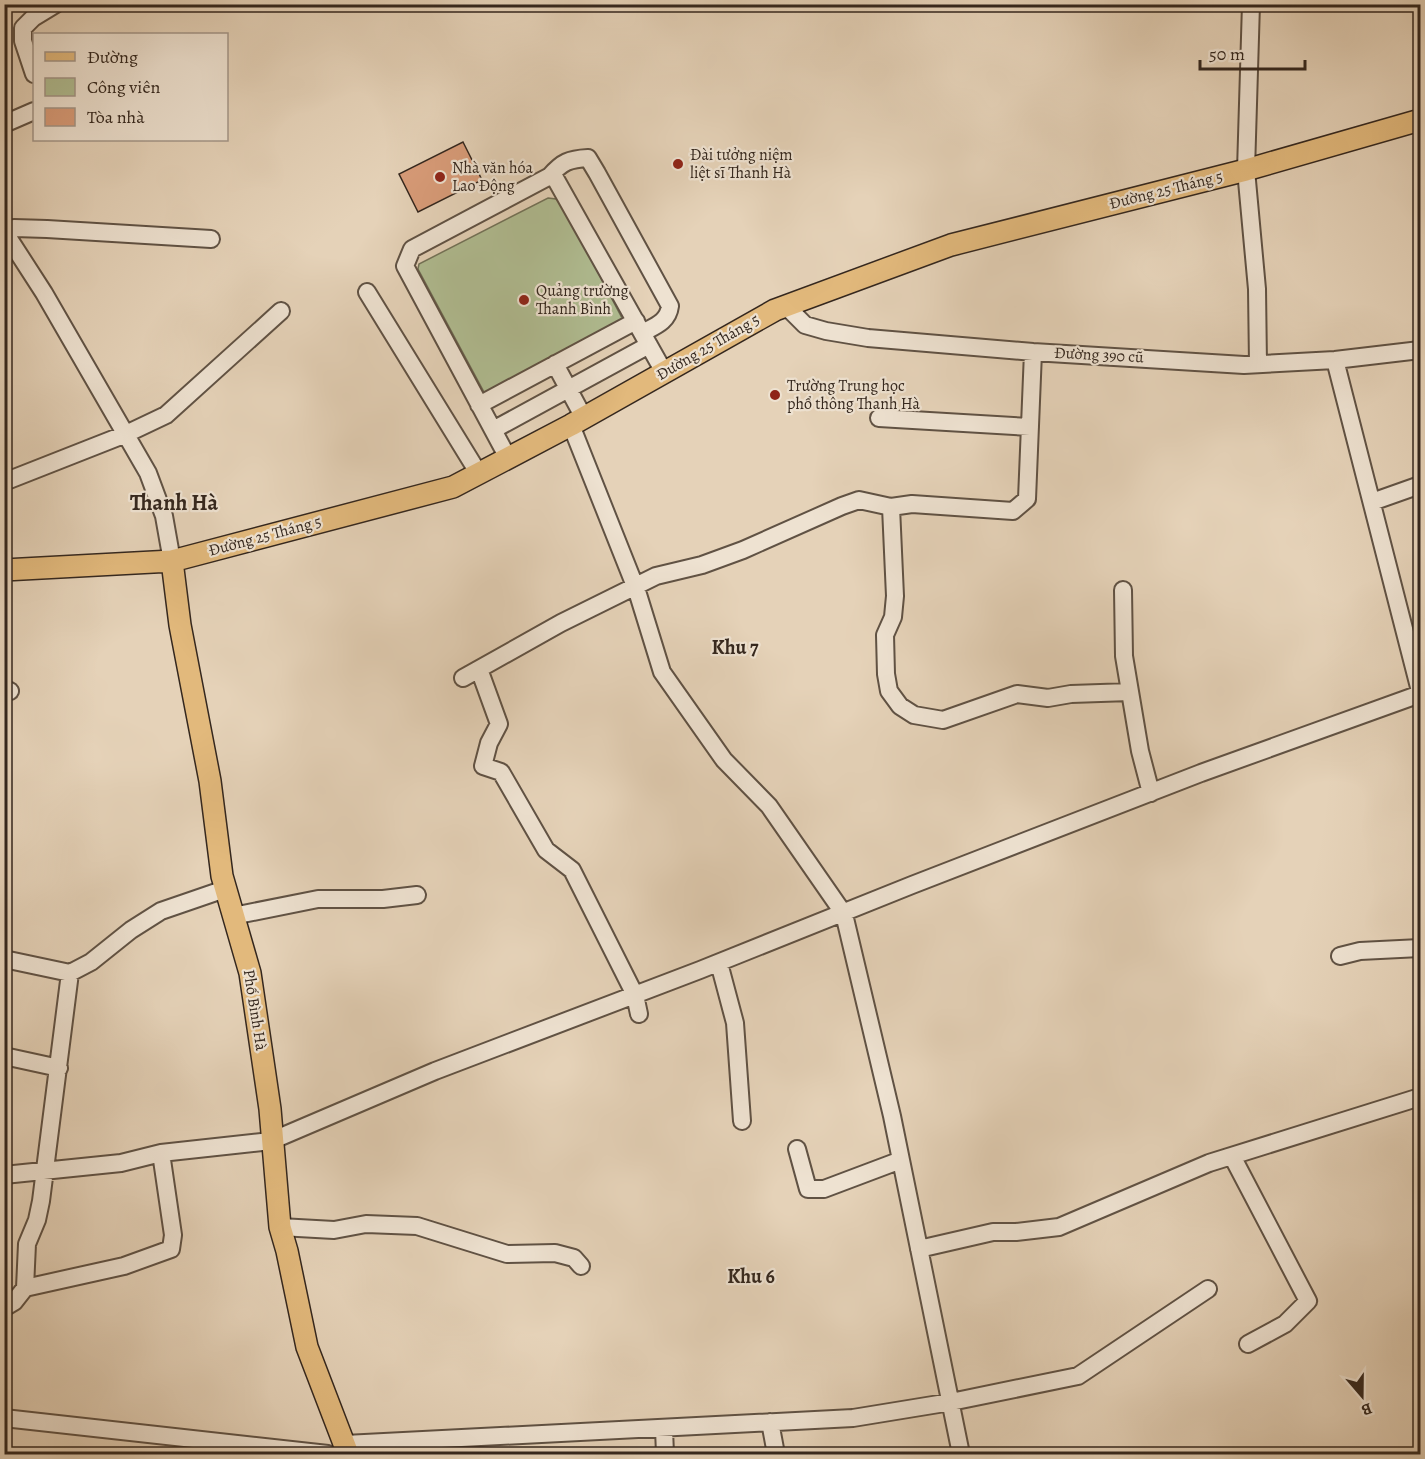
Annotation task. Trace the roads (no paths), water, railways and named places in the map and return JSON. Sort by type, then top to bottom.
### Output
[{"type":"main road","name":"Đường 25 Tháng 5","points":[[4,570],[171,561],[453,487],[578,422],[765,314],[951,245],[1246,170],[1420,120]]},
{"type":"main road","name":"Phố Bình Hà","points":[[171,561],[180,625],[210,781],[225,889],[250,973],[270,1109],[279,1227],[287,1251],[307,1347],[340,1451]]},
{"type":"street","points":[[33,71],[23,41],[23,28],[33,18],[56,4]]},
{"type":"street","points":[[1251,4],[1246,170],[1257,289],[1258,364]]},
{"type":"street","points":[[4,124],[33,111]]},
{"type":"street","points":[[479,405],[555,364],[642,333],[662,323],[669,313],[670,306],[588,158],[562,162],[550,176],[412,249],[405,266],[479,405],[508,458]]},
{"type":"street","points":[[550,176],[555,178],[664,372]]},
{"type":"street","points":[[171,561],[158,493],[44,293],[5,232],[14,228],[47,229],[210,239]]},
{"type":"street","points":[[367,292],[479,474]]},
{"type":"street","name":"Đường 390 cũ","points":[[787,307],[806,325],[826,331],[868,338],[1033,352],[1258,364],[1335,360],[1420,350]]},
{"type":"street","points":[[4,482],[126,434],[165,415],[281,310]]},
{"type":"street","points":[[493,430],[568,389],[642,333]]},
{"type":"street","points":[[463,678],[635,585],[656,576],[702,565],[743,550],[860,500],[891,507],[912,504],[1013,511],[1027,499],[1033,352]]},
{"type":"street","points":[[4,1175],[121,1163],[161,1153],[272,1141],[435,1071],[719,963],[1150,793],[1420,692],[1335,360]]},
{"type":"street","points":[[555,364],[568,389],[635,585],[662,672],[724,760],[768,806],[844,914],[901,1160],[961,1455]]},
{"type":"street","points":[[879,418],[1030,427]]},
{"type":"street","points":[[1372,502],[1420,485]]},
{"type":"street","points":[[891,507],[895,596],[893,617],[885,635],[886,674],[889,691],[900,706],[914,715],[943,720],[1017,694],[1048,698],[1071,694],[1130,692]]},
{"type":"street","points":[[1123,590],[1124,656],[1150,793]]},
{"type":"street","points":[[479,669],[499,724],[489,743],[483,766],[501,771],[546,850],[572,870],[635,995],[639,1014]]},
{"type":"street","points":[[4,959],[70,973],[91,962],[131,930],[161,911],[225,889]]},
{"type":"street","points":[[233,916],[318,899],[383,899],[417,895]]},
{"type":"street","points":[[1341,956],[1360,951],[1420,948]]},
{"type":"street","points":[[719,963],[735,1023],[742,1121]]},
{"type":"street","points":[[4,1308],[14,1302],[25,1288],[27,1244],[37,1220],[42,1170],[53,1120],[70,973]]},
{"type":"street","points":[[4,1056],[59,1068]]},
{"type":"street","points":[[919,1250],[993,1232],[1059,1227],[1232,1156],[1420,1097]]},
{"type":"street","points":[[797,1149],[808,1189],[824,1189],[901,1160]]},
{"type":"street","points":[[25,1288],[124,1266],[171,1249],[172,1235],[161,1153]]},
{"type":"street","points":[[1232,1156],[1308,1300],[1285,1324],[1248,1344]]},
{"type":"street","points":[[279,1227],[334,1230],[366,1224],[417,1226],[507,1254],[555,1253],[574,1258],[581,1266]]},
{"type":"street","points":[[4,1418],[340,1451],[853,1418],[951,1402],[1078,1376],[1208,1289]]},
{"type":"street","points":[[770,1422],[776,1455]]},
{"type":"street","points":[[664,1429],[665,1455]]},
{"type":"place","name":"Đài tưởng niệm liệt sĩ Thanh Hà","points":[[678,164]]},
{"type":"place","name":"Nhà văn hóa Lao Động","points":[[440,177]]},
{"type":"place","name":"Quảng trường Thanh Bình","points":[[524,300]]},
{"type":"place","name":"Trường Trung học phổ thông Thanh Hà","points":[[775,395]]},
{"type":"district","name":"Thanh Hà","points":[[174,503]]},
{"type":"district","name":"Khu 7","points":[[735,647]]},
{"type":"district","name":"Khu 6","points":[[751,1276]]}]
